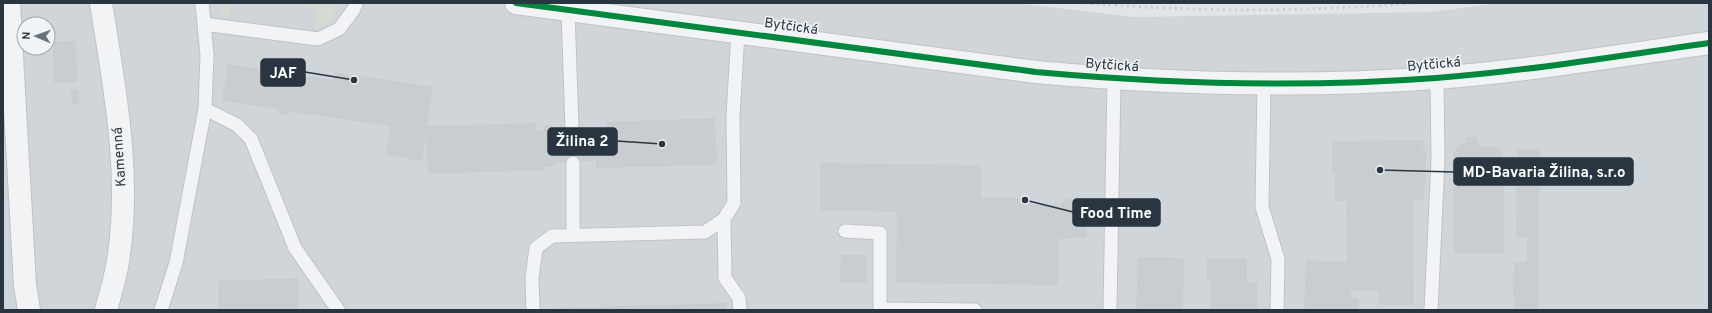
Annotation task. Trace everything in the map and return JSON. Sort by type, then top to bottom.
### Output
[{"type":"street","points":[[9,3],[25,285],[29,310]]},
{"type":"street","name":"Kamenná","points":[[101,3],[119,129],[123,189],[119,254],[106,310]]},
{"type":"street","name":"Bytčická","points":[[516,3],[959,62],[1114,79],[1264,84],[1351,83],[1437,78],[1539,67],[1709,45]]},
{"type":"lane","points":[[161,310],[176,263],[205,109],[207,55],[202,3]]},
{"type":"lane","points":[[204,24],[318,39],[339,30],[354,9],[356,3]]},
{"type":"lane","points":[[568,10],[572,128]]},
{"type":"lane","points":[[533,310],[532,278],[536,248],[552,236],[705,232],[724,219],[734,203],[733,116],[738,32]]},
{"type":"lane","points":[[1431,310],[1438,160],[1437,78]]},
{"type":"lane","points":[[1110,310],[1114,79]]},
{"type":"lane","points":[[1264,84],[1262,207],[1278,259],[1277,310]]},
{"type":"lane","points":[[205,109],[237,125],[251,139],[295,248],[338,310]]},
{"type":"lane","points":[[573,162],[574,235]]},
{"type":"lane","points":[[724,219],[725,278],[739,298],[740,310]]},
{"type":"lane","points":[[845,231],[880,233],[880,309],[975,310]]},
{"type":"shaded area","points":[[3,3],[1014,3],[1135,17],[1432,12],[1500,3],[1709,3],[1709,310],[3,310]]},
{"type":"shaded area","points":[[215,3],[231,3],[229,16],[223,13]]},
{"type":"shaded area","points":[[274,3],[335,3],[336,8],[331,20],[328,23],[320,27],[315,27],[317,9]]},
{"type":"building","points":[[76,41],[77,82],[54,83],[53,56],[56,56],[56,42]]},
{"type":"building","points":[[228,64],[333,80],[334,72],[433,87],[427,126],[536,123],[536,130],[543,130],[543,125],[552,125],[552,129],[606,128],[606,122],[715,118],[717,165],[596,168],[596,161],[555,163],[555,166],[544,167],[544,170],[428,174],[426,132],[422,161],[386,155],[390,126],[288,111],[287,115],[277,113],[278,109],[222,101]]},
{"type":"building","points":[[71,89],[78,89],[79,104],[72,104]]},
{"type":"building","points":[[1466,137],[1477,137],[1479,147],[1497,147],[1503,153],[1504,253],[1454,253],[1453,153],[1458,145],[1466,143]]},
{"type":"building","points":[[1423,140],[1423,148],[1426,151],[1426,183],[1424,183],[1424,200],[1413,201],[1414,305],[1379,305],[1379,291],[1351,291],[1351,298],[1359,299],[1359,310],[1304,310],[1306,260],[1347,262],[1346,201],[1335,201],[1335,173],[1332,173],[1332,141]]},
{"type":"building","points":[[1517,149],[1540,149],[1538,310],[1515,310],[1515,296],[1513,296],[1514,262],[1527,262],[1527,238],[1516,237]]},
{"type":"building","points":[[820,163],[981,165],[981,198],[1028,198],[1035,205],[1060,205],[1066,198],[1078,199],[1086,207],[1087,237],[1059,239],[1058,285],[896,283],[897,212],[820,210]]},
{"type":"building","points":[[841,255],[867,255],[867,282],[840,282]]},
{"type":"building","points":[[1138,257],[1184,258],[1183,310],[1136,310]]},
{"type":"building","points":[[1207,259],[1247,259],[1247,282],[1257,282],[1257,310],[1211,310],[1211,281],[1207,281]]},
{"type":"building","points":[[298,278],[299,310],[218,310],[218,281]]},
{"type":"building","points":[[727,303],[727,310],[556,310],[556,308]]},
{"type":"railway","points":[[1085,3],[1168,8],[1250,10],[1333,8],[1416,3]]},
{"type":"cycle path","points":[[516,3],[1036,72],[1186,82],[1286,84],[1436,78],[1538,67],[1709,43]]},
{"type":"place","name":"JAF","points":[[354,80]]},
{"type":"place","name":"Žilina 2","points":[[662,144]]},
{"type":"place","name":"MD-Bavaria Žilina, s.r.o","points":[[1380,170]]},
{"type":"place","name":"Food Time","points":[[1025,200]]}]
